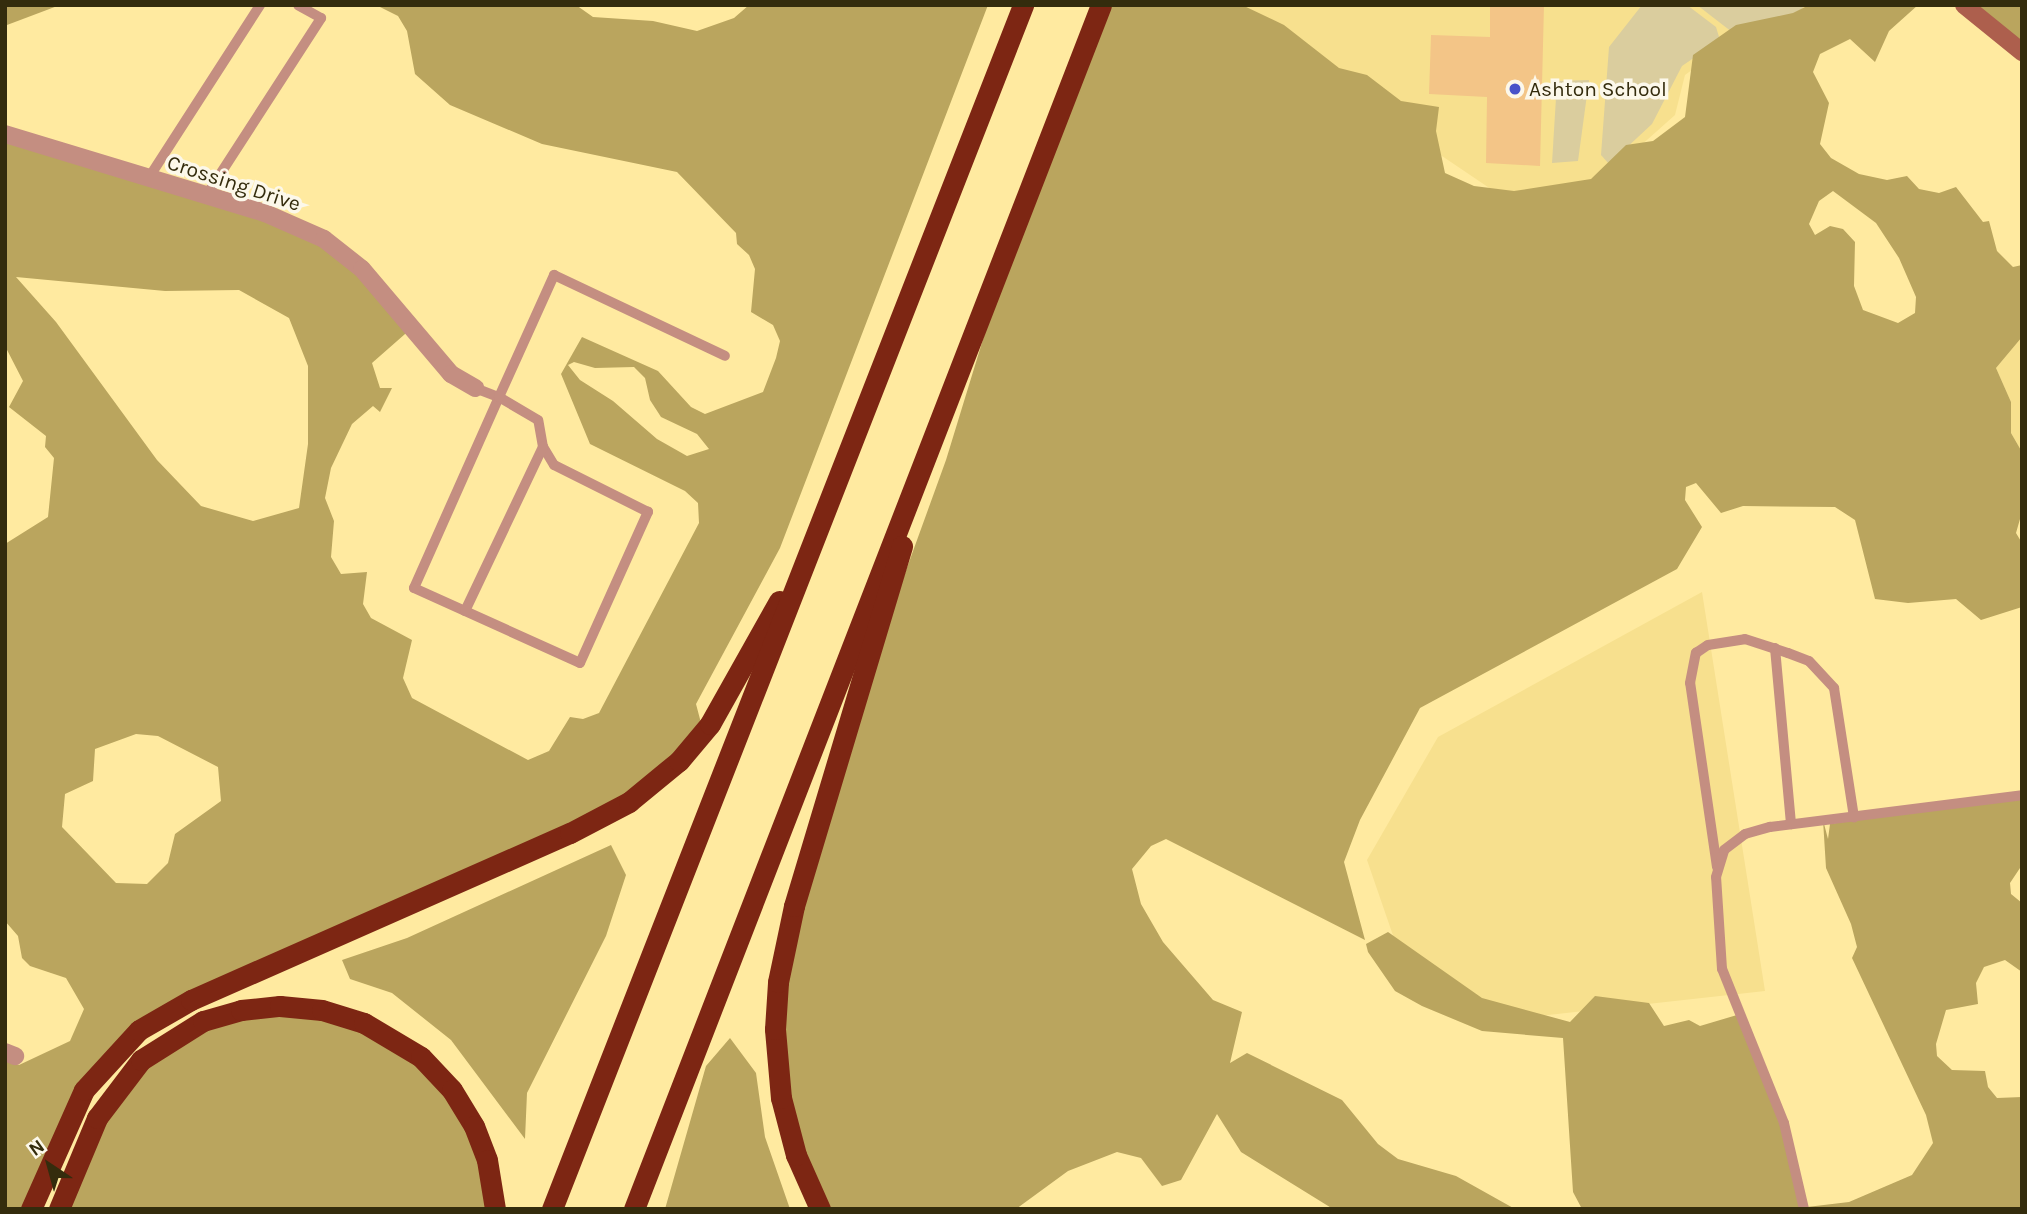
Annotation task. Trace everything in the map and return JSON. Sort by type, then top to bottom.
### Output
[{"type":"highway","points":[[552,1209],[1023,5]]},
{"type":"highway","points":[[634,1209],[1101,5]]},
{"type":"highway","points":[[820,1209],[793,1146],[780,1087],[775,1029],[781,957],[929,446]]},
{"type":"highway","points":[[31,1209],[84,1090],[110,1056],[155,1019],[591,823],[662,777],[695,744],[724,703],[826,513]]},
{"type":"highway","points":[[60,1209],[97,1118],[142,1060],[203,1021],[241,1010],[280,1006],[322,1010],[364,1023],[421,1057],[452,1090],[474,1126],[487,1160],[495,1209]]},
{"type":"street","points":[[1964,5],[2022,52]]},
{"type":"street","name":"Crossing Drive","points":[[5,135],[264,213],[324,239],[362,269],[451,374],[475,388]]},
{"type":"lane","points":[[148,179],[260,5]]},
{"type":"lane","points":[[206,196],[321,18],[298,5]]},
{"type":"lane","points":[[475,388],[499,397],[538,420],[543,447],[554,465],[648,512],[580,663],[414,588],[499,397],[554,275],[725,356]]},
{"type":"lane","points":[[465,611],[543,447]]},
{"type":"lane","points":[[1804,1209],[1784,1123],[1722,968],[1717,868],[1690,682],[1696,653],[1707,645],[1745,639],[1809,661],[1834,688],[1854,817]]},
{"type":"lane","points":[[1775,648],[1791,824]]},
{"type":"lane","points":[[1717,868],[1724,850],[1745,834],[1791,824],[2022,795]]},
{"type":"shaded area","points":[[5,5],[60,5],[7,25]]},
{"type":"shaded area","points":[[376,5],[576,5],[593,17],[653,21],[697,31],[734,18],[749,5],[988,5],[780,548],[696,704],[705,738],[663,782],[178,1009],[105,1065],[34,1209],[5,1209],[5,1061],[19,1065],[70,1041],[84,1009],[66,978],[30,966],[22,958],[18,936],[5,921],[5,544],[48,517],[54,458],[45,447],[46,436],[9,407],[23,381],[5,346],[5,133],[291,216],[413,327],[372,363],[380,388],[392,388],[380,412],[373,406],[352,424],[331,468],[325,498],[334,521],[331,557],[341,574],[367,572],[363,604],[371,618],[412,640],[403,678],[412,698],[528,760],[549,751],[570,717],[583,719],[599,713],[699,523],[698,503],[685,491],[590,444],[561,374],[582,337],[658,371],[691,407],[705,414],[763,392],[776,358],[780,341],[773,325],[751,312],[755,269],[749,255],[737,244],[736,233],[677,172],[542,144],[450,105],[415,74],[407,31],[398,16]],"holes":[[[16,277],[165,291],[239,290],[289,318],[308,366],[308,444],[299,508],[253,521],[201,506],[157,460],[56,322]],[[574,362],[595,368],[634,367],[645,378],[650,400],[661,417],[697,434],[709,449],[687,456],[657,439],[613,401],[580,380],[568,365]],[[136,734],[158,736],[218,767],[221,801],[175,834],[168,863],[147,884],[116,883],[62,827],[65,794],[93,781],[95,749]]]},
{"type":"shaded area","points":[[1104,5],[1242,5],[1284,25],[1339,68],[1367,75],[1401,101],[1439,107],[1436,131],[1445,173],[1474,186],[1514,191],[1591,179],[1626,145],[1653,141],[1685,117],[1693,55],[1736,25],[1793,13],[1809,5],[1918,5],[1889,31],[1875,62],[1850,39],[1820,54],[1813,72],[1829,103],[1820,144],[1831,158],[1859,174],[1887,180],[1907,176],[1919,189],[1939,193],[1956,187],[1983,222],[1989,221],[1997,251],[2013,267],[2022,265],[2022,337],[1996,368],[2011,402],[2011,433],[2022,452],[2022,512],[2016,533],[2022,543],[2022,607],[1981,620],[1956,599],[1908,603],[1875,599],[1855,520],[1835,507],[1743,506],[1721,513],[1696,483],[1686,487],[1685,500],[1702,527],[1677,569],[1420,708],[1360,820],[1344,862],[1365,940],[1166,839],[1151,846],[1132,869],[1141,904],[1163,942],[1213,1000],[1242,1012],[1230,1063],[1247,1053],[1342,1100],[1378,1144],[1398,1159],[1456,1176],[1515,1209],[1333,1209],[1241,1152],[1217,1114],[1181,1180],[1162,1186],[1141,1158],[1117,1152],[1068,1171],[1016,1209],[819,1209],[777,1061],[788,943],[875,656],[946,460],[1003,274]],"holes":[[[1833,191],[1876,223],[1899,258],[1916,297],[1915,313],[1898,323],[1863,310],[1854,286],[1855,242],[1843,229],[1830,226],[1815,235],[1809,224],[1819,201]]]},
{"type":"shaded area","points":[[1237,5],[1818,5],[1725,46],[1685,75],[1675,115],[1620,164],[1580,187],[1516,206],[1365,104]]},
{"type":"shaded area","points":[[1642,5],[1687,5],[1716,27],[1720,40],[1682,66],[1652,124],[1609,164],[1601,155],[1609,47]]},
{"type":"shaded area","points":[[1697,5],[1805,5],[1763,56]]},
{"type":"shaded area","points":[[1965,5],[2022,5],[2022,54]]},
{"type":"shaded area","points":[[1589,80],[1578,161],[1552,163],[1557,81]]},
{"type":"shaded area","points":[[2022,337],[2022,452],[2011,433],[2011,402],[1996,368]]},
{"type":"shaded area","points":[[1702,592],[1765,991],[1530,1017],[1407,976],[1367,860],[1438,737]]},
{"type":"shaded area","points":[[2022,794],[2022,865],[2010,883],[2011,894],[2022,903],[2022,972],[2005,960],[1984,967],[1976,983],[1978,1004],[1946,1010],[1936,1044],[1937,1056],[1952,1070],[1985,1071],[1988,1087],[1997,1098],[2022,1097],[2022,1209],[1582,1209],[1573,1192],[1563,1038],[1482,1031],[1422,1006],[1395,991],[1368,952],[1366,944],[1388,932],[1482,998],[1570,1022],[1595,996],[1649,1003],[1664,1026],[1689,1020],[1700,1026],[1737,1015],[1781,1121],[1807,1207],[1849,1202],[1912,1175],[1933,1143],[1926,1115],[1852,958],[1857,947],[1851,924],[1826,868],[1823,820],[1828,839],[1830,824]]},
{"type":"shaded area","points":[[611,845],[626,875],[606,936],[527,1093],[525,1139],[451,1040],[392,993],[350,979],[342,960],[407,938]]},
{"type":"shaded area","points":[[239,1012],[363,1023],[452,1092],[495,1209],[64,1209],[90,1141],[152,1061]]},
{"type":"shaded area","points":[[730,1038],[756,1073],[765,1137],[790,1209],[665,1209],[706,1066]]},
{"type":"building","name":"Ashton School","points":[[1490,5],[1544,5],[1540,166],[1486,163],[1487,97],[1429,94],[1431,35],[1490,37]]},
{"type":"place","name":"Ashton School","points":[[1515,89]]}]
